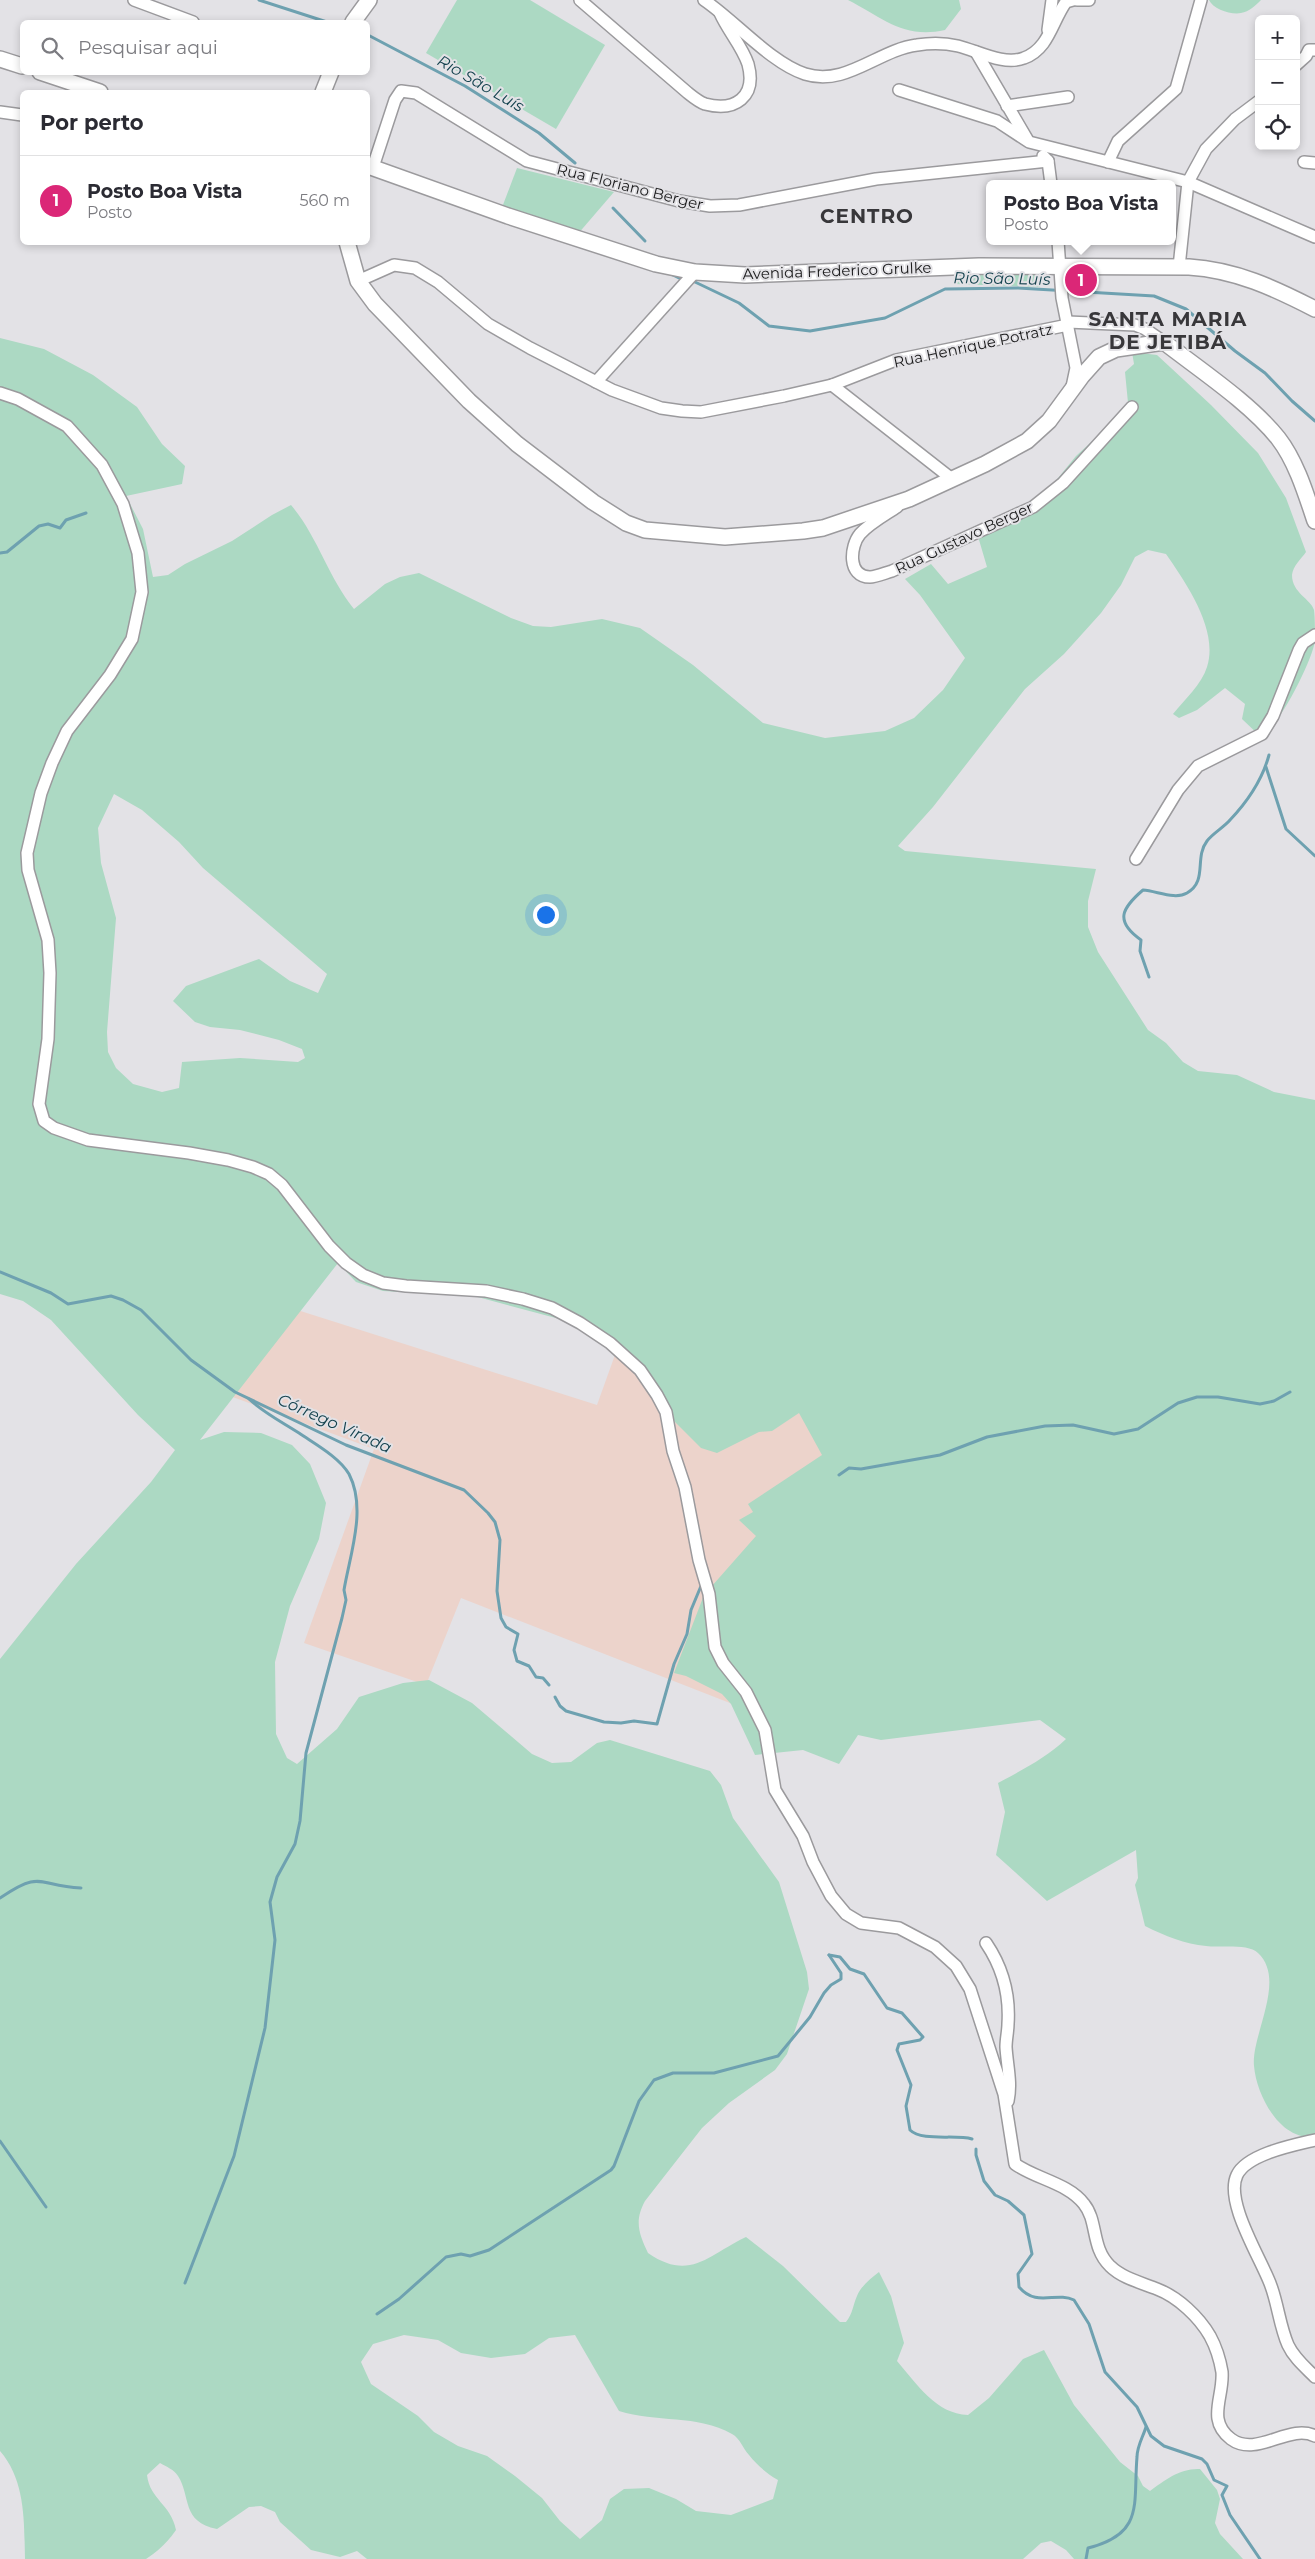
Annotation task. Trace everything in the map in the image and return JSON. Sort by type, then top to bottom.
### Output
[{"type":"main road","points":[[354,20],[368,0]]},
{"type":"main road","points":[[0,59],[20,65]]},
{"type":"main road","points":[[49,75],[94,90]]},
{"type":"main road","points":[[324,90],[327,75]]},
{"type":"main road","name":"Avenida Frederico Grulke","points":[[370,167],[508,216],[656,264],[695,272],[745,275],[979,266],[1060,272],[1179,267],[1209,268],[1241,275],[1315,309]]},
{"type":"main road","points":[[348,245],[358,281],[375,304],[498,428],[593,502],[626,523],[645,530],[725,537],[793,532],[823,528],[909,499],[985,464],[1027,441],[1049,421],[1099,357],[1116,348],[1164,342],[1261,420],[1278,439],[1306,494],[1315,521]]},
{"type":"street","points":[[134,0],[188,20]]},
{"type":"street","points":[[580,0],[688,93],[704,104],[733,106],[743,100],[749,90],[748,64],[718,10]]},
{"type":"street","points":[[704,0],[788,66],[820,77],[837,76],[903,47],[918,44],[937,43],[1015,61],[1034,53],[1048,37],[1066,2],[1073,0]]},
{"type":"street","points":[[1048,37],[1052,0]]},
{"type":"street","points":[[1078,0],[1089,0]]},
{"type":"street","points":[[1108,162],[1118,141],[1176,89],[1201,0]]},
{"type":"street","points":[[1300,62],[1306,56],[1308,50],[1315,50]]},
{"type":"street","points":[[976,52],[1029,142],[1188,182],[1315,237]]},
{"type":"street","name":"Rua Floriano Berger","points":[[370,167],[397,95],[406,90],[416,93],[527,161],[679,201],[710,206],[739,204],[876,179],[1048,161]]},
{"type":"street","points":[[898,90],[997,121],[1029,142],[1048,161],[1050,180]]},
{"type":"street","points":[[1007,106],[1068,97]]},
{"type":"street","points":[[1179,267],[1188,182],[1206,149],[1235,119],[1255,104]]},
{"type":"street","points":[[0,112],[20,115]]},
{"type":"street","points":[[1058,245],[1062,298],[1076,368],[1070,393]]},
{"type":"street","name":"Rua Henrique Potratz","points":[[358,281],[394,264],[415,268],[438,282],[488,324],[596,382],[661,408],[701,412],[832,385],[896,360],[1068,324],[1135,325],[1145,329],[1164,342]]},
{"type":"street","points":[[596,382],[695,272]]},
{"type":"street","points":[[832,385],[952,479]]},
{"type":"street","points":[[0,393],[18,399],[67,426],[102,465],[122,504],[138,554],[142,592],[132,639],[110,675],[67,731],[52,763],[41,793],[27,853],[28,870],[48,940],[50,973],[48,1039],[39,1104],[44,1121],[54,1128],[88,1140],[198,1155],[253,1167],[269,1174],[282,1185],[328,1246],[346,1263],[363,1275],[383,1283],[406,1286],[486,1291],[552,1308],[610,1342],[640,1370],[666,1412],[673,1451],[685,1487],[698,1560],[709,1594],[714,1646],[723,1663],[746,1692],[764,1730],[775,1790],[803,1836],[813,1862],[831,1896],[846,1914],[861,1923],[899,1928],[935,1947],[956,1966],[970,1989],[1004,2094],[1016,2164],[1061,2187],[1084,2203],[1091,2215],[1099,2249],[1110,2266],[1172,2296],[1186,2307],[1210,2336],[1218,2354],[1222,2373],[1216,2419],[1220,2428],[1231,2439],[1247,2443],[1265,2442],[1304,2432],[1315,2436]]},
{"type":"street","name":"Rua Gustavo Berger","points":[[909,499],[868,527],[856,540],[852,556],[853,563],[862,576],[870,577],[892,571],[1033,507],[1063,483],[1132,407]]},
{"type":"street","points":[[1136,859],[1178,790],[1198,766],[1262,734],[1273,716],[1299,650],[1303,643],[1315,635]]},
{"type":"street","points":[[986,1943],[999,1961],[1005,1978],[1008,2008],[1006,2043],[1010,2091],[1007,2110]]},
{"type":"street","points":[[1315,2140],[1270,2152],[1257,2159],[1240,2169],[1234,2185],[1243,2221],[1271,2284],[1288,2344],[1294,2356],[1315,2377]]},
{"type":"shaded area","points":[[250,1295],[597,1405],[620,1341],[854,1427],[735,1705],[461,1598],[426,1685],[304,1643],[374,1449],[219,1392]]},
{"type":"green space","points":[[457,0],[530,0],[605,45],[556,129],[426,53]]},
{"type":"green space","points":[[848,0],[959,0],[961,9],[945,30],[917,32],[883,20]]},
{"type":"green space","points":[[1209,0],[1261,0],[1250,10],[1237,13],[1218,9]]},
{"type":"green space","points":[[517,168],[614,192],[577,235],[501,210]]},
{"type":"green space","points":[[1038,273],[1040,287],[955,284],[961,276]]},
{"type":"green space","points":[[0,338],[44,349],[93,375],[137,407],[162,444],[185,466],[182,484],[126,496],[143,529],[153,577],[168,575],[185,564],[232,541],[291,505],[309,530],[337,584],[354,609],[385,584],[400,577],[419,573],[511,618],[533,626],[551,627],[602,619],[640,628],[693,665],[763,723],[825,738],[885,731],[914,718],[943,690],[965,658],[920,595],[905,579],[931,564],[948,584],[987,567],[977,533],[1041,499],[1076,456],[1110,422],[1125,424],[1129,413],[1125,372],[1134,364],[1132,352],[1157,355],[1211,405],[1258,453],[1286,498],[1306,552],[1292,575],[1295,587],[1314,610],[1315,641],[1308,663],[1294,693],[1277,721],[1261,737],[1242,719],[1245,704],[1225,688],[1197,710],[1179,718],[1173,714],[1197,686],[1205,673],[1210,653],[1208,638],[1205,623],[1191,593],[1166,554],[1148,550],[1135,557],[1121,585],[1101,613],[1064,654],[1025,689],[933,807],[898,846],[905,851],[1096,869],[1088,901],[1088,927],[1098,952],[1148,1030],[1166,1043],[1183,1062],[1198,1071],[1237,1075],[1274,1092],[1315,1100],[1315,2139],[1290,2131],[1276,2119],[1265,2103],[1255,2075],[1257,2039],[1269,1992],[1266,1964],[1258,1953],[1241,1947],[1198,1945],[1168,1936],[1145,1926],[1135,1885],[1138,1878],[1136,1850],[1047,1901],[996,1855],[1005,1812],[998,1783],[1042,1758],[1066,1739],[1040,1720],[881,1740],[858,1735],[839,1764],[803,1750],[755,1755],[731,1704],[722,1694],[686,1676],[674,1673],[704,1595],[756,1536],[739,1520],[753,1512],[748,1504],[822,1455],[799,1413],[772,1431],[759,1432],[717,1453],[701,1448],[673,1420],[641,1375],[610,1348],[567,1321],[474,1296],[383,1291],[356,1282],[338,1263],[200,1440],[224,1432],[261,1433],[292,1445],[310,1464],[326,1503],[319,1539],[290,1606],[275,1662],[276,1734],[287,1758],[297,1764],[337,1729],[359,1697],[403,1683],[429,1680],[472,1703],[532,1754],[552,1763],[571,1762],[597,1743],[610,1740],[710,1771],[721,1785],[733,1818],[779,1882],[807,1972],[809,1989],[787,2054],[775,2070],[729,2103],[702,2128],[645,2201],[640,2215],[639,2227],[648,2253],[676,2265],[687,2265],[709,2258],[746,2237],[783,2266],[840,2322],[846,2322],[861,2289],[879,2272],[891,2296],[904,2343],[897,2361],[920,2388],[937,2404],[957,2413],[968,2415],[989,2398],[1023,2359],[1044,2350],[1074,2405],[1120,2462],[1138,2476],[1143,2486],[1150,2491],[1179,2473],[1186,2470],[1200,2469],[1217,2490],[1220,2499],[1215,2523],[1220,2534],[1243,2559],[1074,2559],[1066,2550],[1051,2541],[1041,2543],[1023,2559],[367,2559],[357,2551],[340,2557],[311,2550],[280,2522],[275,2512],[261,2506],[249,2507],[217,2529],[206,2526],[192,2514],[178,2476],[160,2463],[147,2475],[152,2490],[170,2514],[176,2530],[159,2549],[146,2559],[25,2559],[24,2516],[19,2489],[15,2475],[0,2451],[0,1659],[76,1564],[151,1482],[175,1450],[138,1415],[51,1320],[23,1301],[0,1294]],"holes":[[[114,794],[142,810],[179,842],[203,868],[327,974],[318,993],[290,981],[259,959],[186,986],[173,1001],[195,1022],[210,1027],[240,1030],[279,1040],[302,1049],[305,1058],[298,1062],[240,1058],[182,1062],[179,1088],[162,1092],[133,1084],[116,1068],[108,1052],[107,1032],[116,918],[101,863],[98,828]],[[404,2335],[438,2340],[461,2353],[491,2358],[525,2354],[549,2338],[575,2335],[619,2411],[647,2417],[691,2421],[719,2428],[732,2434],[747,2453],[778,2480],[773,2499],[731,2515],[696,2511],[676,2499],[649,2488],[624,2489],[610,2499],[602,2520],[580,2539],[560,2521],[542,2498],[515,2476],[487,2456],[458,2446],[434,2432],[418,2416],[371,2384],[361,2362],[373,2344]]]},
{"type":"waterway","name":"Rio São Luís","points":[[259,0],[321,20]]},
{"type":"waterway","name":"Rio São Luís","points":[[370,36],[465,86],[539,133],[575,163]]},
{"type":"waterway","name":"Rio São Luís","points":[[613,208],[645,241]]},
{"type":"waterway","name":"Rio São Luís","points":[[671,274],[679,278]]},
{"type":"waterway","name":"Rio São Luís","points":[[695,282],[739,303],[769,326],[810,331],[885,318],[945,289],[1018,288],[1154,296],[1186,309],[1235,351],[1265,373],[1292,401],[1315,421]]},
{"type":"waterway","points":[[0,553],[7,552],[39,526],[48,524],[60,528],[66,520],[86,513]]},
{"type":"waterway","points":[[1149,977],[1140,951],[1141,940],[1132,933],[1124,921],[1126,909],[1143,890],[1177,896],[1187,893],[1193,888],[1199,876],[1203,848],[1212,835],[1237,813],[1248,798],[1258,782],[1269,755]]},
{"type":"waterway","points":[[1266,767],[1286,829],[1315,856]]},
{"type":"waterway","name":"Córrego Virada","points":[[0,1272],[51,1293],[68,1304],[111,1296],[123,1300],[141,1310],[191,1360],[235,1392],[346,1445],[464,1490],[495,1522],[500,1540],[497,1591],[501,1618],[506,1627],[518,1634],[514,1650],[517,1661],[529,1666],[536,1677],[543,1678],[549,1685]]},
{"type":"waterway","points":[[839,1475],[849,1468],[861,1469],[940,1455],[987,1437],[1045,1426],[1073,1425],[1114,1434],[1138,1429],[1178,1403],[1197,1397],[1218,1397],[1260,1404],[1274,1401],[1290,1392]]},
{"type":"waterway","points":[[185,2283],[234,2156],[265,2028],[275,1940],[270,1902],[277,1877],[295,1844],[300,1821],[306,1753],[342,1618],[346,1600],[344,1590],[356,1532],[357,1502],[354,1488],[345,1468],[326,1451],[267,1413],[249,1399]]},
{"type":"waterway","points":[[555,1697],[560,1706],[566,1711],[604,1722],[621,1723],[634,1721],[657,1724],[674,1664],[687,1634],[691,1610],[701,1586]]},
{"type":"waterway","points":[[0,1898],[25,1884],[40,1881],[81,1888]]},
{"type":"waterway","name":"Córrego Virada","points":[[829,1955],[840,1957],[850,1969],[864,1974],[887,2008],[902,2013],[923,2037],[920,2040],[899,2044],[897,2050],[911,2085],[906,2106],[910,2130],[922,2136],[972,2139]]},
{"type":"waterway","points":[[377,2314],[399,2299],[446,2257],[461,2254],[470,2256],[489,2250],[611,2170],[639,2101],[654,2080],[673,2073],[714,2073],[778,2056],[810,2017],[824,1993],[831,1985],[841,1979],[841,1973],[829,1955]]},
{"type":"waterway","points":[[0,2141],[46,2207]]},
{"type":"waterway","name":"Córrego Virada","points":[[976,2149],[984,2181],[995,2195],[1008,2201],[1024,2215],[1032,2254],[1018,2274],[1019,2287],[1033,2297],[1060,2297],[1074,2300],[1089,2324],[1105,2372],[1137,2407],[1151,2436],[1164,2446],[1202,2459],[1207,2464],[1214,2480],[1227,2486],[1222,2495],[1230,2515],[1260,2559]]},
{"type":"waterway","points":[[1086,2559],[1088,2548],[1106,2542],[1119,2534],[1127,2525],[1135,2502],[1137,2453],[1146,2427]]},
{"type":"place","name":"Posto Boa Vista","points":[[1081,280]]},
{"type":"district","name":"CENTRO","points":[[867,216]]},
{"type":"district","name":"SANTA MARIA DE JETIBÁ","points":[[1168,330]]}]
